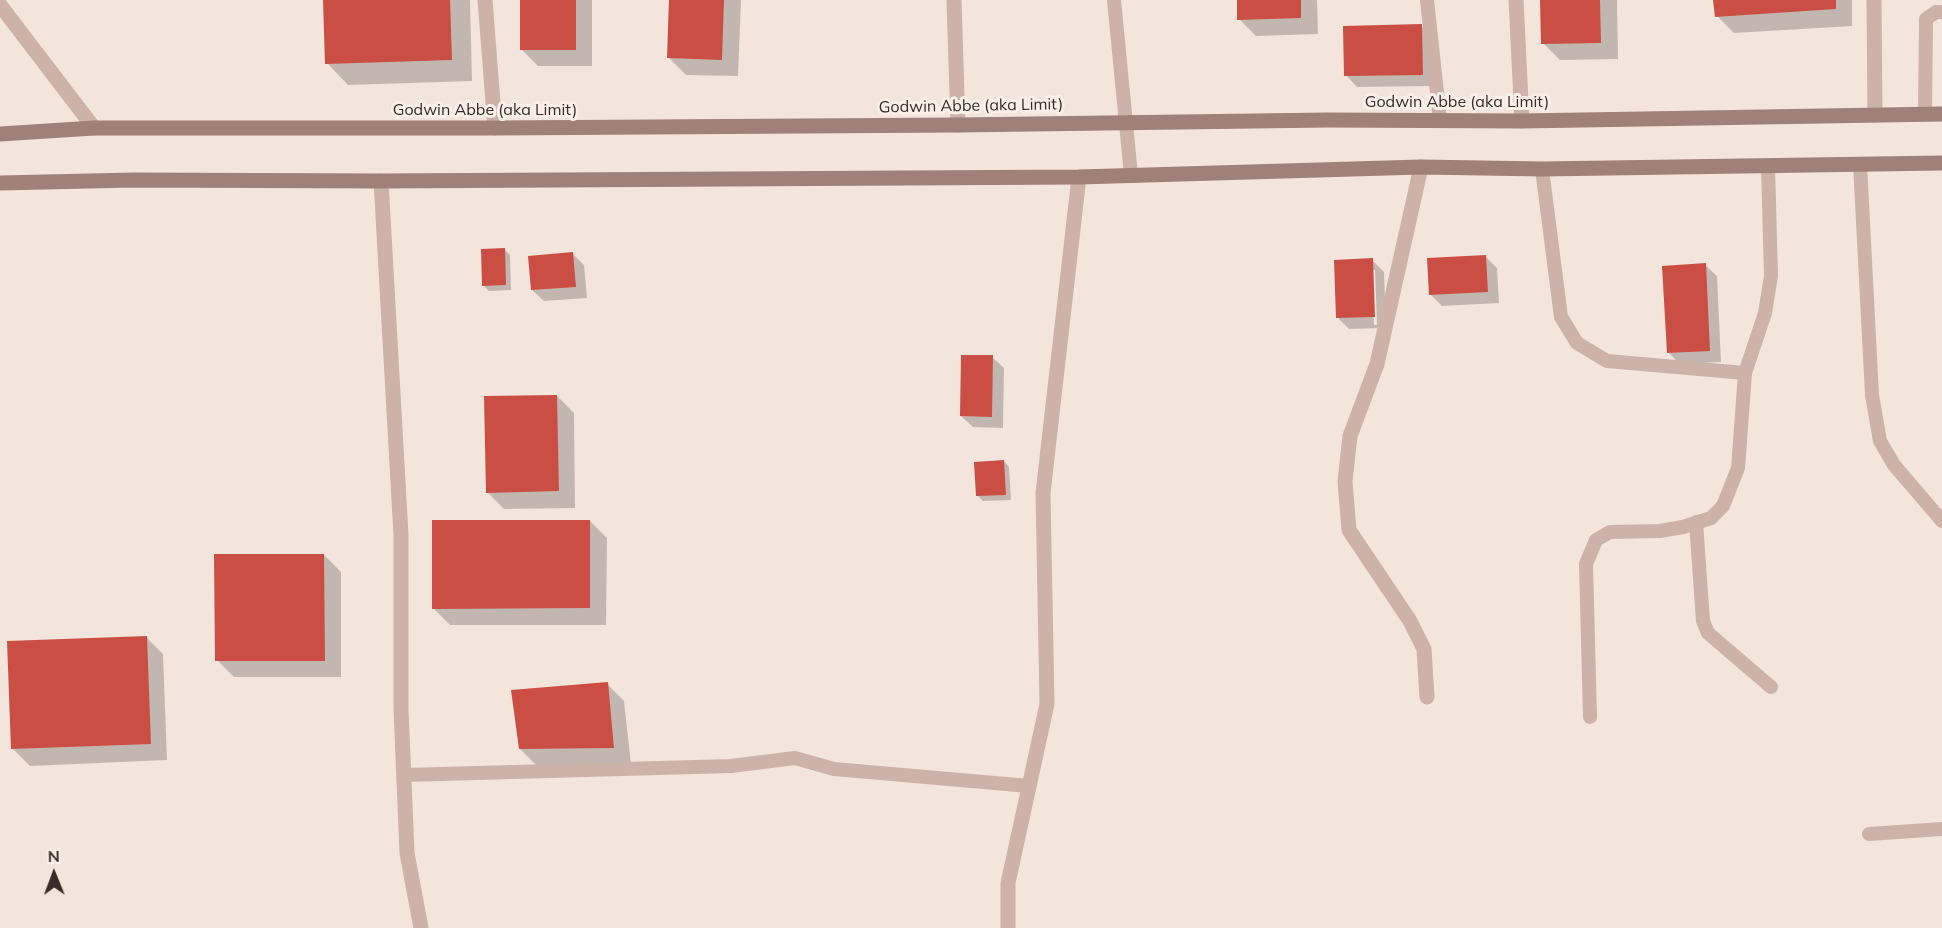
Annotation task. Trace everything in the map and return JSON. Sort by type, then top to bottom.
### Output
[{"type":"street","points":[[485,0],[495,129]]},
{"type":"street","points":[[954,0],[958,125]]},
{"type":"street","points":[[1516,0],[1522,121]]},
{"type":"street","points":[[1874,0],[1875,115]]},
{"type":"street","points":[[0,5],[94,128]]},
{"type":"street","name":"Godwin Abbe (aka Limit)","points":[[0,134],[94,128],[495,129],[1328,120],[1522,121],[1942,114]]},
{"type":"street","points":[[0,170],[0,183],[134,180],[1079,177],[1420,167],[1542,169],[1942,163]]},
{"type":"street","points":[[1420,167],[1377,364],[1350,436],[1345,481],[1349,530],[1410,621],[1424,649],[1427,697]]},
{"type":"street","points":[[1008,928],[1008,883],[1047,704],[1043,493],[1079,177]]},
{"type":"street","points":[[381,181],[401,536],[401,709],[407,853],[421,928]]},
{"type":"lane","points":[[1114,0],[1131,175]]},
{"type":"lane","points":[[1427,0],[1440,120]]},
{"type":"lane","points":[[1924,114],[1926,19],[1936,12],[1942,12]]},
{"type":"lane","points":[[1860,164],[1872,395],[1880,441],[1894,465],[1942,521]]},
{"type":"lane","points":[[1590,717],[1586,564],[1596,540],[1610,532],[1660,531],[1710,518],[1723,506],[1738,468],[1745,373],[1765,313],[1771,276],[1768,166]]},
{"type":"lane","points":[[1542,169],[1561,317],[1577,343],[1607,361],[1745,373]]},
{"type":"lane","points":[[1696,522],[1703,621],[1708,633],[1771,687]]},
{"type":"lane","points":[[404,775],[731,766],[795,759],[834,769],[1029,786]]},
{"type":"lane","points":[[1869,834],[1942,829]]},
{"type":"building","points":[[323,0],[450,0],[452,60],[325,64]]},
{"type":"building","points":[[520,0],[576,0],[576,50],[520,50]]},
{"type":"building","points":[[669,0],[724,0],[722,60],[667,58]]},
{"type":"building","points":[[1237,0],[1301,0],[1301,18],[1237,20]]},
{"type":"building","points":[[1540,0],[1600,0],[1601,43],[1541,44]]},
{"type":"building","points":[[1713,0],[1836,0],[1836,9],[1715,17]]},
{"type":"building","points":[[1422,24],[1423,75],[1344,76],[1343,26]]},
{"type":"building","points":[[505,248],[506,285],[482,286],[481,249]]},
{"type":"building","points":[[573,252],[576,287],[531,290],[528,256]]},
{"type":"building","points":[[1486,255],[1488,292],[1429,295],[1427,258]]},
{"type":"building","points":[[1373,258],[1375,317],[1336,318],[1334,260]]},
{"type":"building","points":[[1706,263],[1710,351],[1667,353],[1662,266]]},
{"type":"building","points":[[961,355],[993,355],[992,417],[960,416]]},
{"type":"building","points":[[557,395],[559,491],[486,493],[484,396]]},
{"type":"building","points":[[1004,460],[1006,495],[976,496],[974,462]]},
{"type":"building","points":[[432,520],[590,520],[590,608],[432,609]]},
{"type":"building","points":[[214,554],[324,554],[325,661],[215,661]]},
{"type":"building","points":[[147,636],[151,744],[11,749],[7,641]]},
{"type":"building","points":[[608,682],[614,748],[519,749],[511,690]]}]
